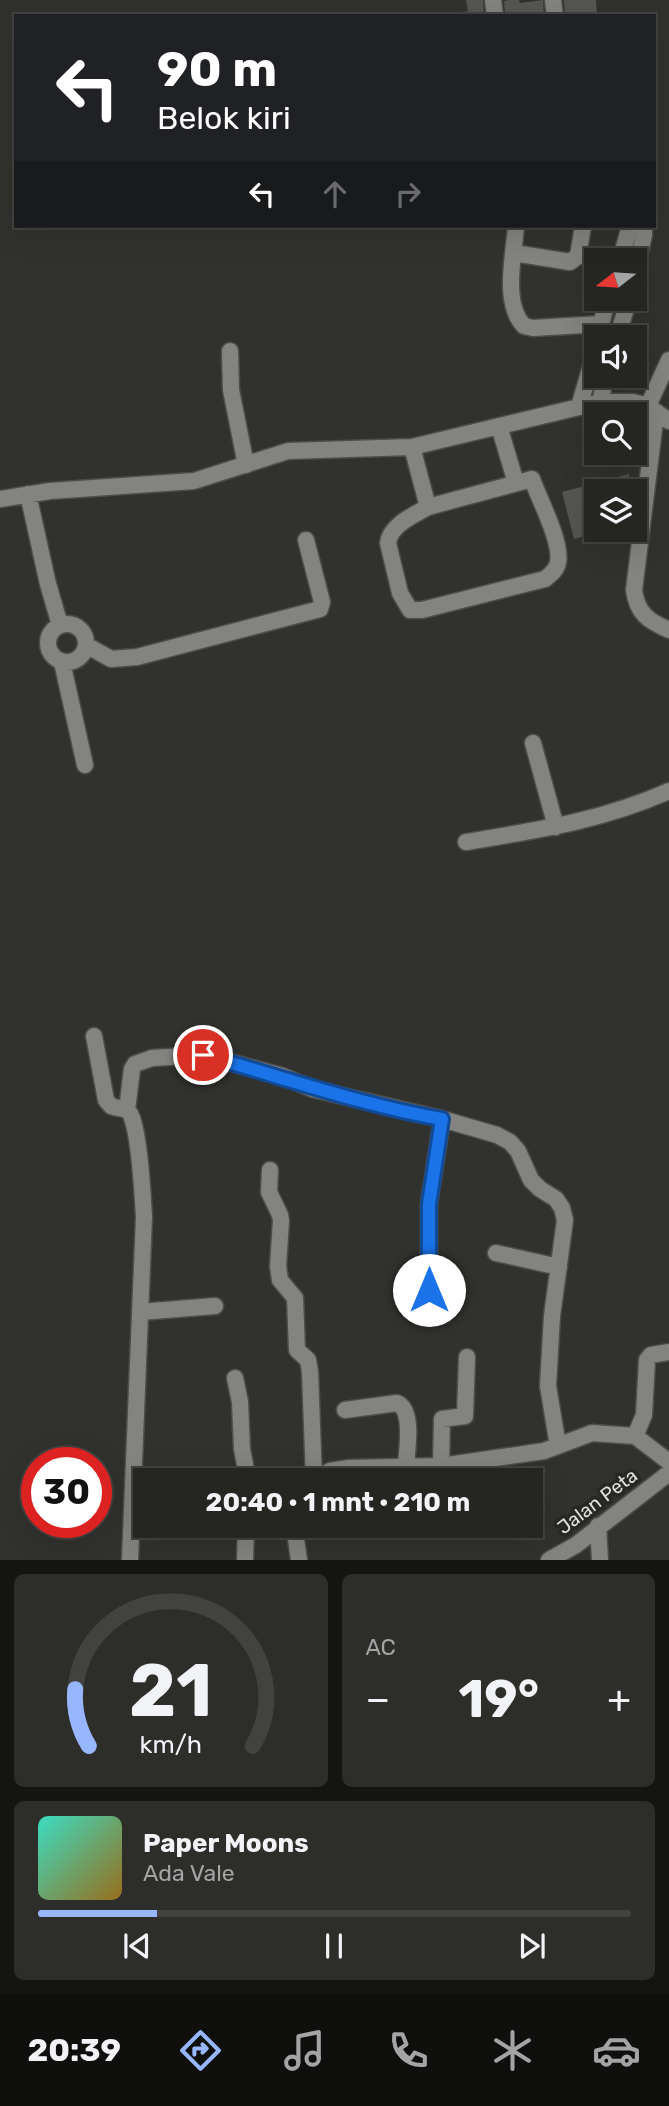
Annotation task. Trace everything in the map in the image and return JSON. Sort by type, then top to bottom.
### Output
[{"type":"street","points":[[516,228],[512,306],[523,326],[584,330]]},
{"type":"street","points":[[514,253],[570,262],[578,256],[583,228]]},
{"type":"street","points":[[624,248],[629,228]]},
{"type":"street","points":[[640,248],[644,228]]},
{"type":"street","points":[[230,351],[231,390],[246,465]]},
{"type":"street","points":[[669,360],[658,414],[634,590],[636,603],[645,618],[669,630]]},
{"type":"street","points":[[579,407],[585,388]]},
{"type":"street","points":[[600,402],[603,388]]},
{"type":"street","points":[[0,499],[28,494],[194,481],[301,449],[412,447],[584,406]]},
{"type":"street","points":[[499,426],[516,483]]},
{"type":"street","points":[[412,447],[428,507]]},
{"type":"street","points":[[532,479],[556,543],[559,562],[556,569],[544,579],[416,611],[410,610],[400,593],[387,543],[393,530],[428,507],[516,483],[532,479]]},
{"type":"street","points":[[28,494],[60,625]]},
{"type":"street","points":[[86,645],[111,659],[137,657],[320,609],[323,602],[306,541]]},
{"type":"street","points":[[72,624],[78,627],[83,632],[86,645],[80,657],[68,663],[52,656],[48,646],[49,636],[60,625],[72,624]]},
{"type":"street","points":[[62,662],[85,765]]},
{"type":"street","points":[[533,743],[556,827]]},
{"type":"street","points":[[466,842],[576,824],[636,806],[669,791]]},
{"type":"street","points":[[94,1037],[106,1100],[111,1107],[127,1110]]},
{"type":"street","points":[[130,1560],[143,1184],[134,1126],[127,1110],[132,1069],[135,1064],[152,1058],[203,1055],[282,1076],[313,1089],[442,1119],[497,1135],[510,1142],[518,1151],[531,1180],[556,1199],[565,1220],[552,1316],[548,1386],[558,1446]]},
{"type":"street","points":[[429,1290],[429,1204],[442,1119]]},
{"type":"street","points":[[270,1170],[269,1192],[281,1222],[278,1266],[280,1280],[295,1298],[297,1350],[308,1360],[310,1372],[314,1468]]},
{"type":"street","points":[[496,1253],[559,1267]]},
{"type":"street","points":[[140,1312],[215,1307]]},
{"type":"street","points":[[635,1436],[644,1415],[647,1360],[655,1354],[669,1352]]},
{"type":"street","points":[[441,1466],[442,1419],[465,1416],[467,1357]]},
{"type":"street","points":[[235,1378],[240,1402],[246,1468]]},
{"type":"street","points":[[345,1410],[397,1403],[402,1405],[407,1413],[406,1465]]},
{"type":"street","points":[[349,1468],[441,1466],[544,1451],[592,1433],[635,1436],[669,1462]]},
{"type":"street","name":"Jalan Peta","points":[[549,1560],[577,1553],[598,1526],[669,1473]]},
{"type":"street","points":[[598,1526],[600,1560]]},
{"type":"street","points":[[245,1560],[246,1538]]},
{"type":"street","points":[[296,1538],[299,1560]]},
{"type":"building","points":[[466,0],[483,0],[484,14],[464,14],[468,11]]},
{"type":"building","points":[[519,0],[520,3],[543,0],[544,14],[505,14],[504,1]]},
{"type":"building","points":[[564,0],[596,0],[597,14],[565,14]]},
{"type":"building","points":[[629,474],[629,479],[610,479]]},
{"type":"building","points":[[584,486],[584,536],[574,539],[562,492]]},
{"type":"route","points":[[203,1055],[282,1076],[313,1089],[442,1119],[429,1204],[429,1290]]}]
